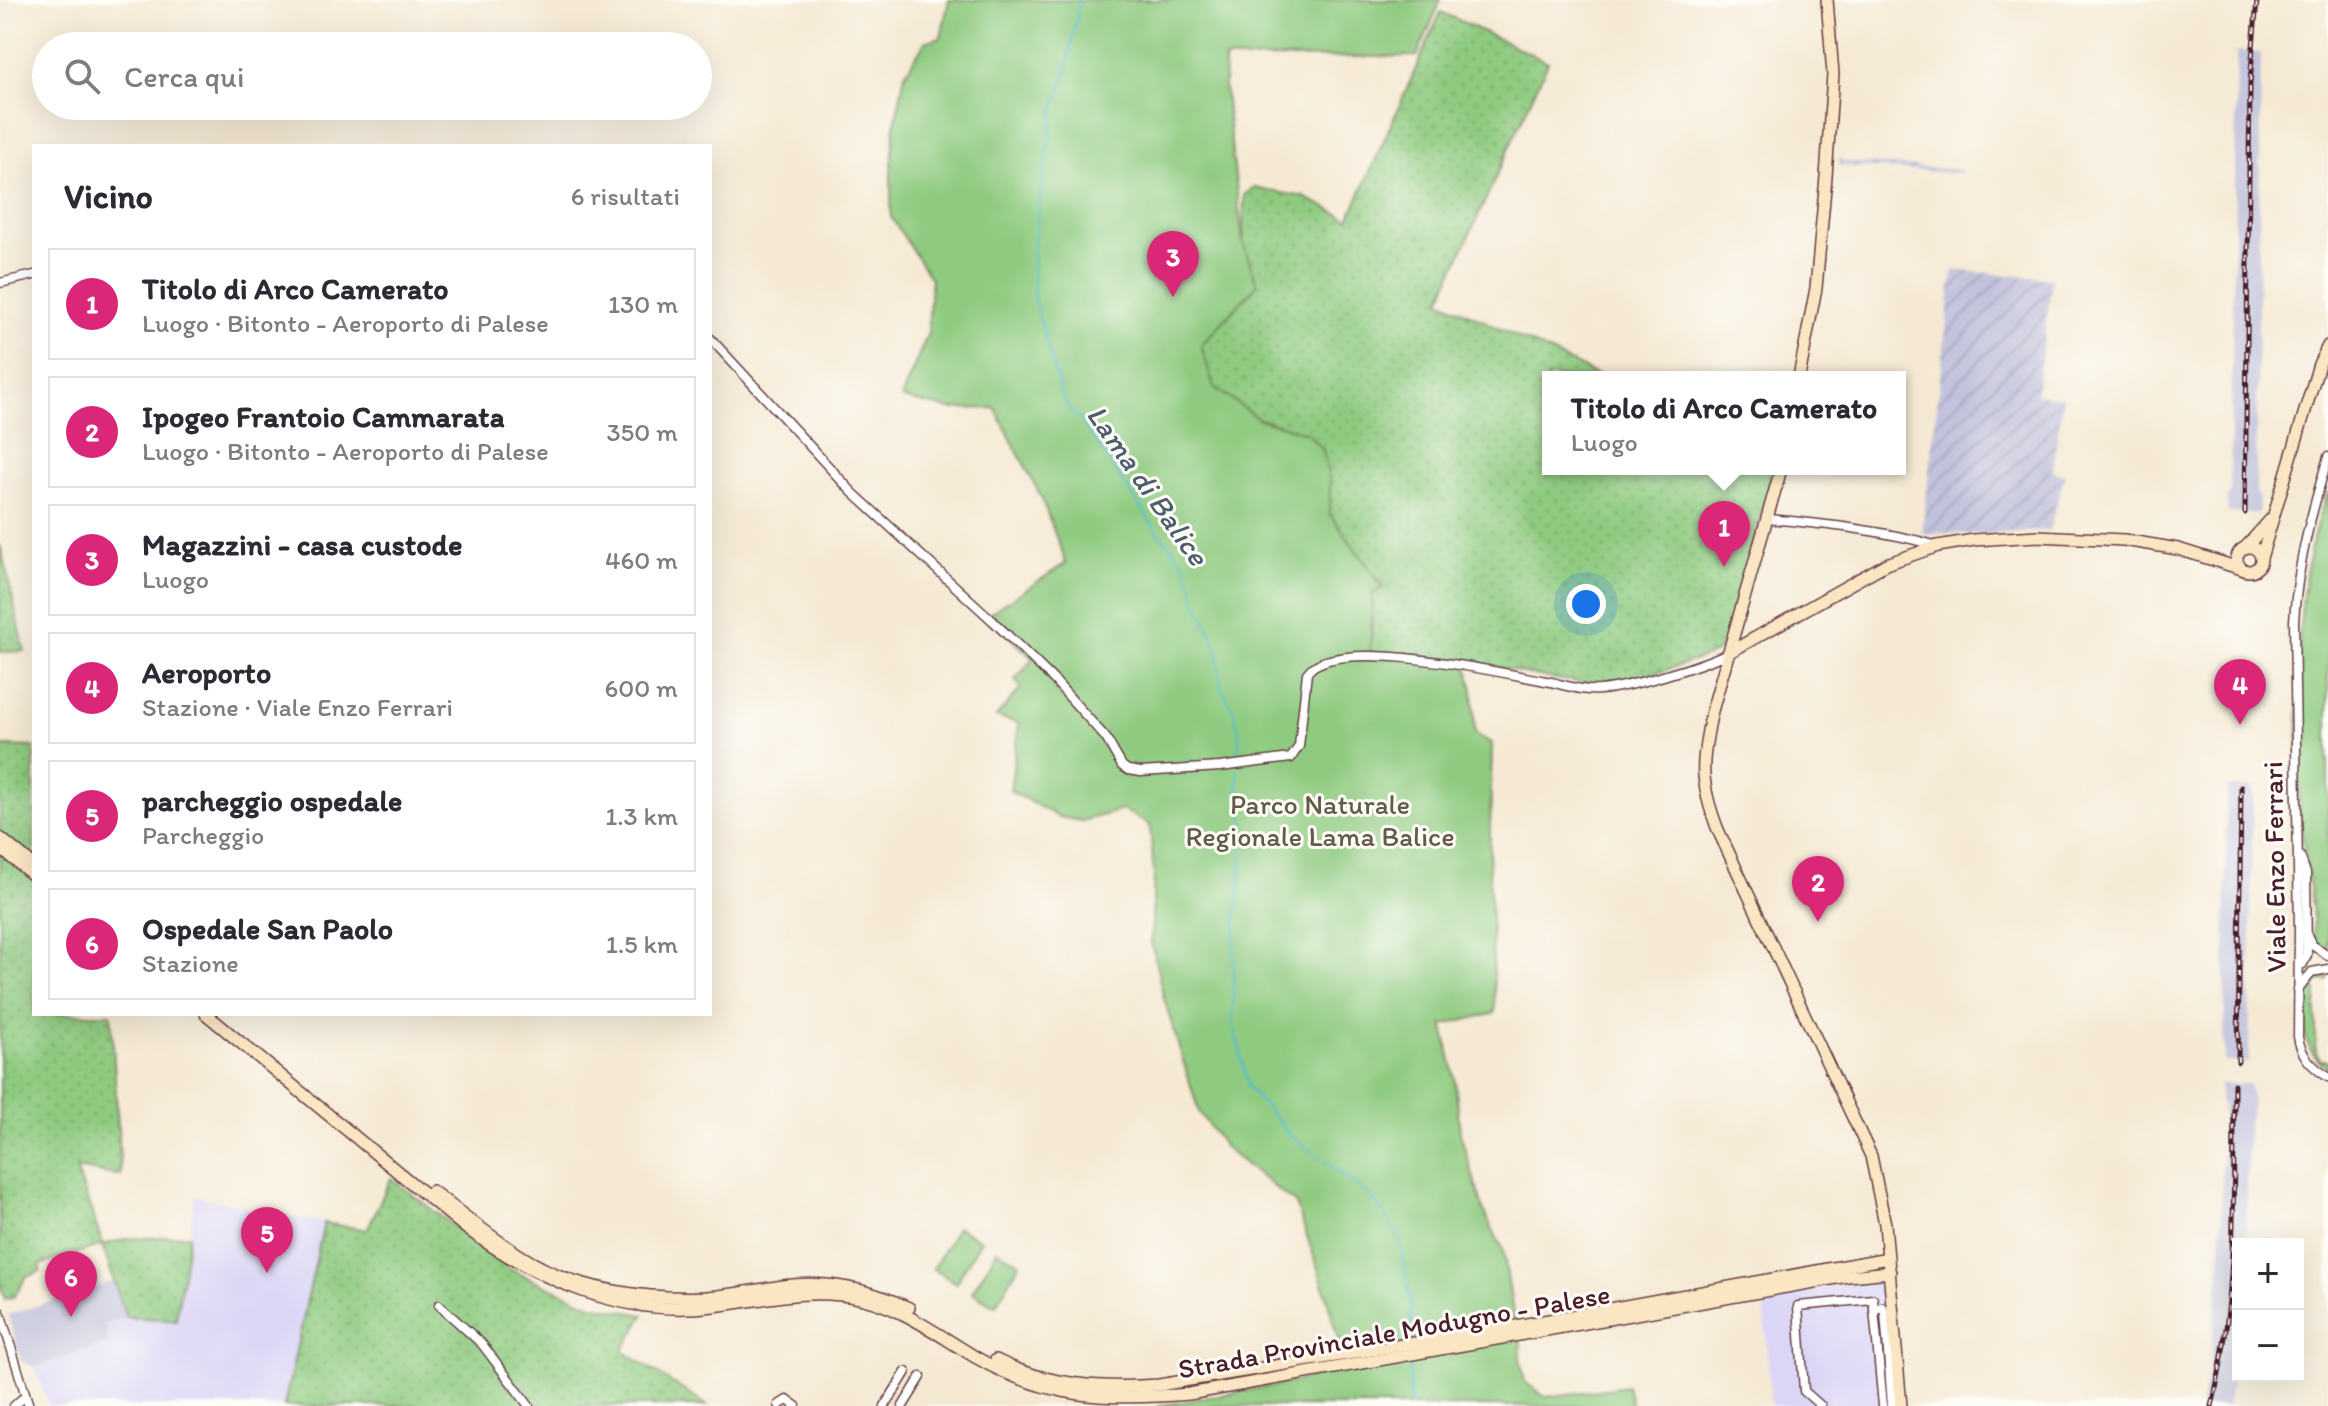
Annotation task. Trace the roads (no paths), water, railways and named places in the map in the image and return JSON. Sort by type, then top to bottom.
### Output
[{"type":"main road","points":[[1800,371],[1816,288],[1826,177],[1833,74],[1827,0]]},
{"type":"main road","points":[[1730,652],[1886,564],[1938,546],[2007,537],[2072,536],[2152,543],[2255,570],[2260,565],[2319,364],[2328,346]]},
{"type":"main road","points":[[1779,475],[1703,750],[1702,774],[1718,830],[1871,1156],[1880,1194],[1890,1272],[1901,1406]]},
{"type":"main road","points":[[2242,569],[2237,559],[2242,550],[2274,516]]},
{"type":"main road","points":[[2213,558],[2255,549],[2261,558]]},
{"type":"main road","points":[[0,838],[32,864]]},
{"type":"main road","points":[[0,848],[32,874]]},
{"type":"main road","name":"Strada Provinciale Modugno - Palese","points":[[208,1016],[466,1228],[532,1272],[596,1296],[636,1305],[670,1308],[710,1307],[794,1293],[858,1298],[914,1318],[978,1359],[1032,1384],[1090,1397],[1120,1399],[1189,1394],[1331,1363],[1500,1333],[1848,1276],[1890,1272]]},
{"type":"main road","name":"Strada Provinciale Modugno - Palese","points":[[220,1016],[455,1209],[531,1262],[556,1274],[598,1287],[669,1297],[708,1297],[791,1285],[856,1288],[879,1294],[915,1310],[1006,1365],[1087,1386],[1119,1388],[1159,1385],[1331,1363]]},
{"type":"main road","name":"Strada Provinciale Modugno - Palese","points":[[1500,1333],[1888,1258]]},
{"type":"street","points":[[0,283],[32,275]]},
{"type":"street","points":[[712,340],[852,492],[1055,681],[1106,738],[1122,766],[1137,772],[1291,758],[1297,751],[1305,678],[1310,668],[1324,659],[1398,657],[1598,691],[1667,674],[1730,652]]},
{"type":"street","name":"Viale Enzo Ferrari","points":[[2328,457],[2296,584],[2294,637],[2300,1048],[2311,1064],[2328,1077]]},
{"type":"street","points":[[2314,503],[2328,481]]},
{"type":"street","points":[[1768,519],[1835,526],[1938,546]]},
{"type":"street","points":[[2298,847],[2306,873],[2307,955],[2303,964]]},
{"type":"street","points":[[2298,847],[2302,870],[2303,964],[2300,987]]},
{"type":"street","points":[[2307,935],[2312,945],[2328,955]]},
{"type":"street","points":[[2300,987],[2312,972],[2328,969]]},
{"type":"street","points":[[1821,1406],[1804,1391],[1798,1306],[1873,1299],[1883,1406]]},
{"type":"street","points":[[439,1305],[489,1352],[529,1406]]},
{"type":"street","points":[[1874,1309],[1882,1307],[1885,1313],[1892,1406]]},
{"type":"street","points":[[0,1312],[29,1406]]},
{"type":"street","points":[[885,1406],[906,1372]]},
{"type":"street","points":[[903,1406],[921,1377]]},
{"type":"street","points":[[14,1406],[25,1396]]},
{"type":"street","points":[[779,1405],[787,1400],[796,1406]]},
{"type":"waterway","name":"Lama di Balice","points":[[1080,0],[1066,73],[1054,109],[1033,248],[1034,299],[1061,393],[1070,410],[1080,419],[1158,532],[1184,562],[1218,649],[1221,687],[1234,712],[1239,732],[1238,763]]},
{"type":"waterway","name":"Lama di Balice","points":[[1238,769],[1238,790],[1245,825],[1234,949],[1233,1022],[1248,1087],[1290,1135],[1371,1196],[1398,1234],[1411,1301],[1411,1338]]},
{"type":"waterway","name":"Lama di Balice","points":[[1410,1360],[1410,1406]]},
{"type":"railway","points":[[2245,513],[2250,83],[2257,0]]},
{"type":"railway","points":[[2238,1062],[2241,787]]},
{"type":"railway","points":[[2212,1406],[2230,1286],[2234,1084]]},
{"type":"place","name":"Magazzini - casa custode","points":[[1173,297]]},
{"type":"place","name":"Titolo di Arco Camerato","points":[[1724,567]]},
{"type":"place","name":"Aeroporto","points":[[2240,725]]},
{"type":"place","name":"Ipogeo Frantoio Cammarata","points":[[1818,922]]},
{"type":"place","name":"parcheggio ospedale","points":[[267,1273]]},
{"type":"place","name":"Ospedale San Paolo","points":[[71,1317]]},
{"type":"park label","name":"Parco Naturale Regionale Lama Balice","points":[[1320,820]]}]
